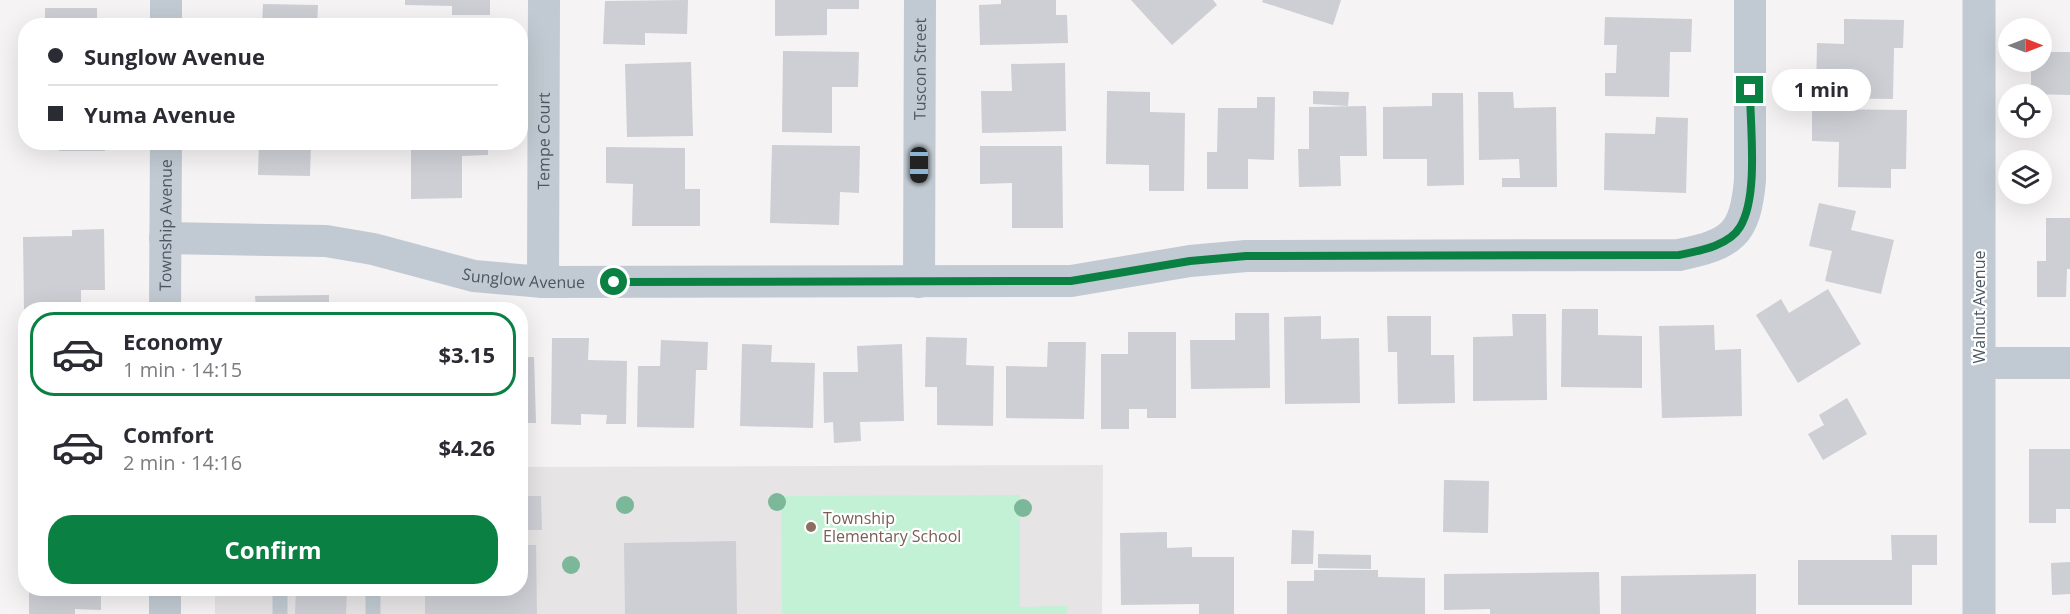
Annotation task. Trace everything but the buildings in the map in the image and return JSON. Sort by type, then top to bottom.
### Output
[{"type":"street","points":[[166,0],[166,18]]},
{"type":"street","name":"Tempe Court","points":[[543,282],[544,0]]},
{"type":"street","name":"Tuscon Street","points":[[919,282],[920,0]]},
{"type":"street","name":"Sunglow Avenue","points":[[165,238],[326,241],[373,249],[474,276],[543,282],[1071,281],[1190,261],[1246,256],[1679,255],[1712,248],[1740,229],[1748,205],[1750,0]]},
{"type":"street","name":"Walnut Avenue","points":[[1979,0],[1979,614]]},
{"type":"street","name":"Township Avenue","points":[[165,302],[166,150]]},
{"type":"street","points":[[1979,363],[2070,363]]},
{"type":"street","points":[[165,596],[165,614]]},
{"type":"lane","points":[[280,596],[280,614]]},
{"type":"lane","points":[[373,596],[373,614]]},
{"type":"shaded area","name":"Township Elementary School","points":[[1103,465],[1102,614],[215,614],[215,596],[528,596],[528,467]]},
{"type":"green space","points":[[1020,495],[1020,607],[1067,606],[1067,614],[782,614],[781,496]]},
{"type":"place","name":"Township Elementary School","points":[[811,527]]},
{"type":"route","points":[[614,282],[1071,281],[1190,261],[1246,256],[1679,255],[1712,248],[1740,229],[1748,205],[1750,180],[1750,90]]}]
